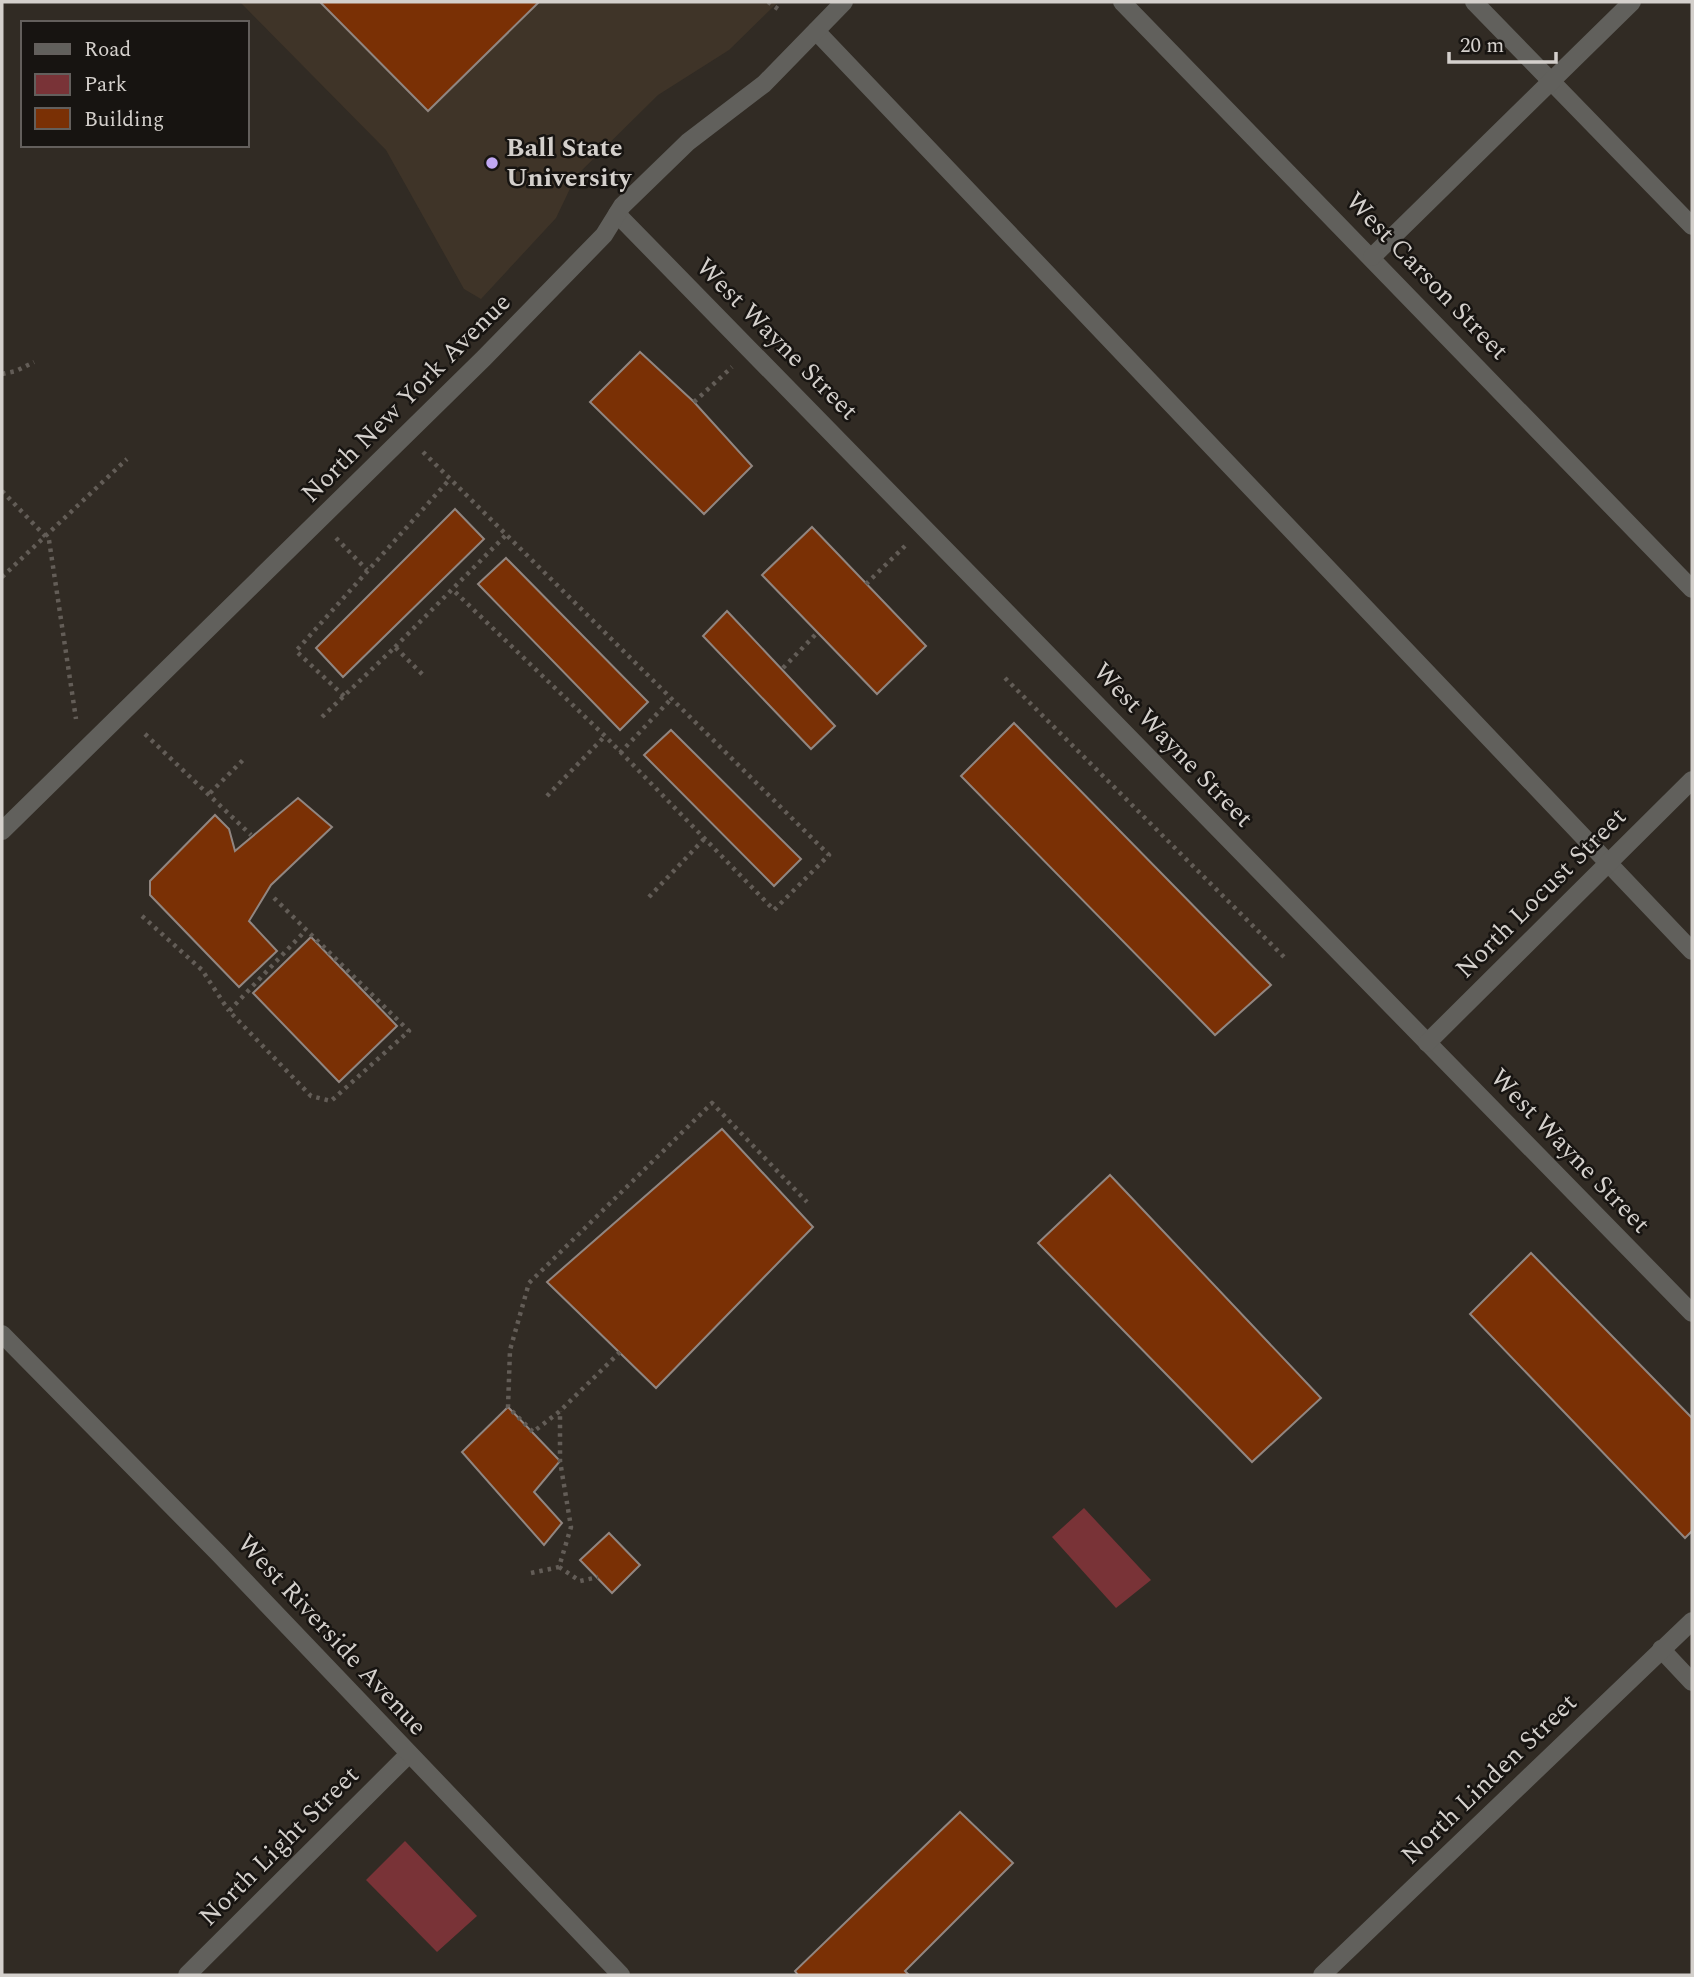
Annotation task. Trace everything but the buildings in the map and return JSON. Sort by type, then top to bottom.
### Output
[{"type":"street","name":"West Carson Street","points":[[1122,2],[1692,589]]},
{"type":"street","points":[[1474,2],[1692,226]]},
{"type":"street","points":[[1372,257],[1632,2]]},
{"type":"street","name":"North New York Avenue","points":[[2,831],[320,521],[595,245],[617,214],[688,142],[764,83],[816,31],[835,5]]},
{"type":"street","points":[[816,31],[1607,865],[1692,951]]},
{"type":"street","name":"West Wayne Street","points":[[617,214],[1692,1313]]},
{"type":"street","name":"North Locust Street","points":[[1427,1043],[1692,780]]},
{"type":"street","name":"West Riverside Avenue","points":[[2,1334],[218,1553],[408,1755],[621,1975]]},
{"type":"street","name":"North Linden Street","points":[[1322,1975],[1692,1621]]},
{"type":"street","points":[[1661,1649],[1692,1682]]},
{"type":"street","name":"North Light Street","points":[[187,1975],[408,1755]]},
{"type":"path","points":[[768,2],[778,9]]},
{"type":"path","points":[[694,402],[751,350]]},
{"type":"path","points":[[2,374],[34,362]]},
{"type":"path","points":[[406,433],[450,480],[829,855],[774,910],[605,736],[452,589]]},
{"type":"path","points":[[2,578],[127,460]]},
{"type":"path","points":[[344,696],[296,652],[450,480]]},
{"type":"path","points":[[2,491],[46,535],[76,719]]},
{"type":"path","points":[[320,521],[367,570]]},
{"type":"path","points":[[866,584],[924,528]]},
{"type":"path","points":[[322,716],[507,534]]},
{"type":"path","points":[[783,668],[817,633]]},
{"type":"path","points":[[395,647],[424,676]]},
{"type":"path","points":[[1004,678],[1287,960]]},
{"type":"path","points":[[620,753],[672,698]]},
{"type":"path","points":[[145,734],[210,793],[251,835]]},
{"type":"path","points":[[547,796],[605,736]]},
{"type":"path","points":[[210,793],[246,757]]},
{"type":"path","points":[[649,897],[705,838]]},
{"type":"path","points":[[142,916],[202,970],[229,1011],[311,1096],[331,1101],[409,1031],[274,898]]},
{"type":"path","points":[[229,1011],[305,931]]},
{"type":"path","points":[[620,1352],[560,1412],[533,1433],[509,1408],[510,1350],[529,1283],[712,1103],[807,1202]]},
{"type":"path","points":[[559,1567],[571,1527],[560,1461],[560,1412]]},
{"type":"path","points":[[531,1573],[559,1567],[580,1581],[598,1577]]},
{"type":"shaded area","name":"Ball State University","points":[[240,2],[778,2],[729,50],[658,95],[576,176],[556,218],[481,299],[464,289],[386,150]]},
{"type":"green space","points":[[1084,1508],[1151,1580],[1116,1608],[1052,1537]]},
{"type":"green space","points":[[405,1841],[477,1916],[437,1952],[366,1880]]},
{"type":"place","name":"Ball State University","points":[[492,163]]}]
